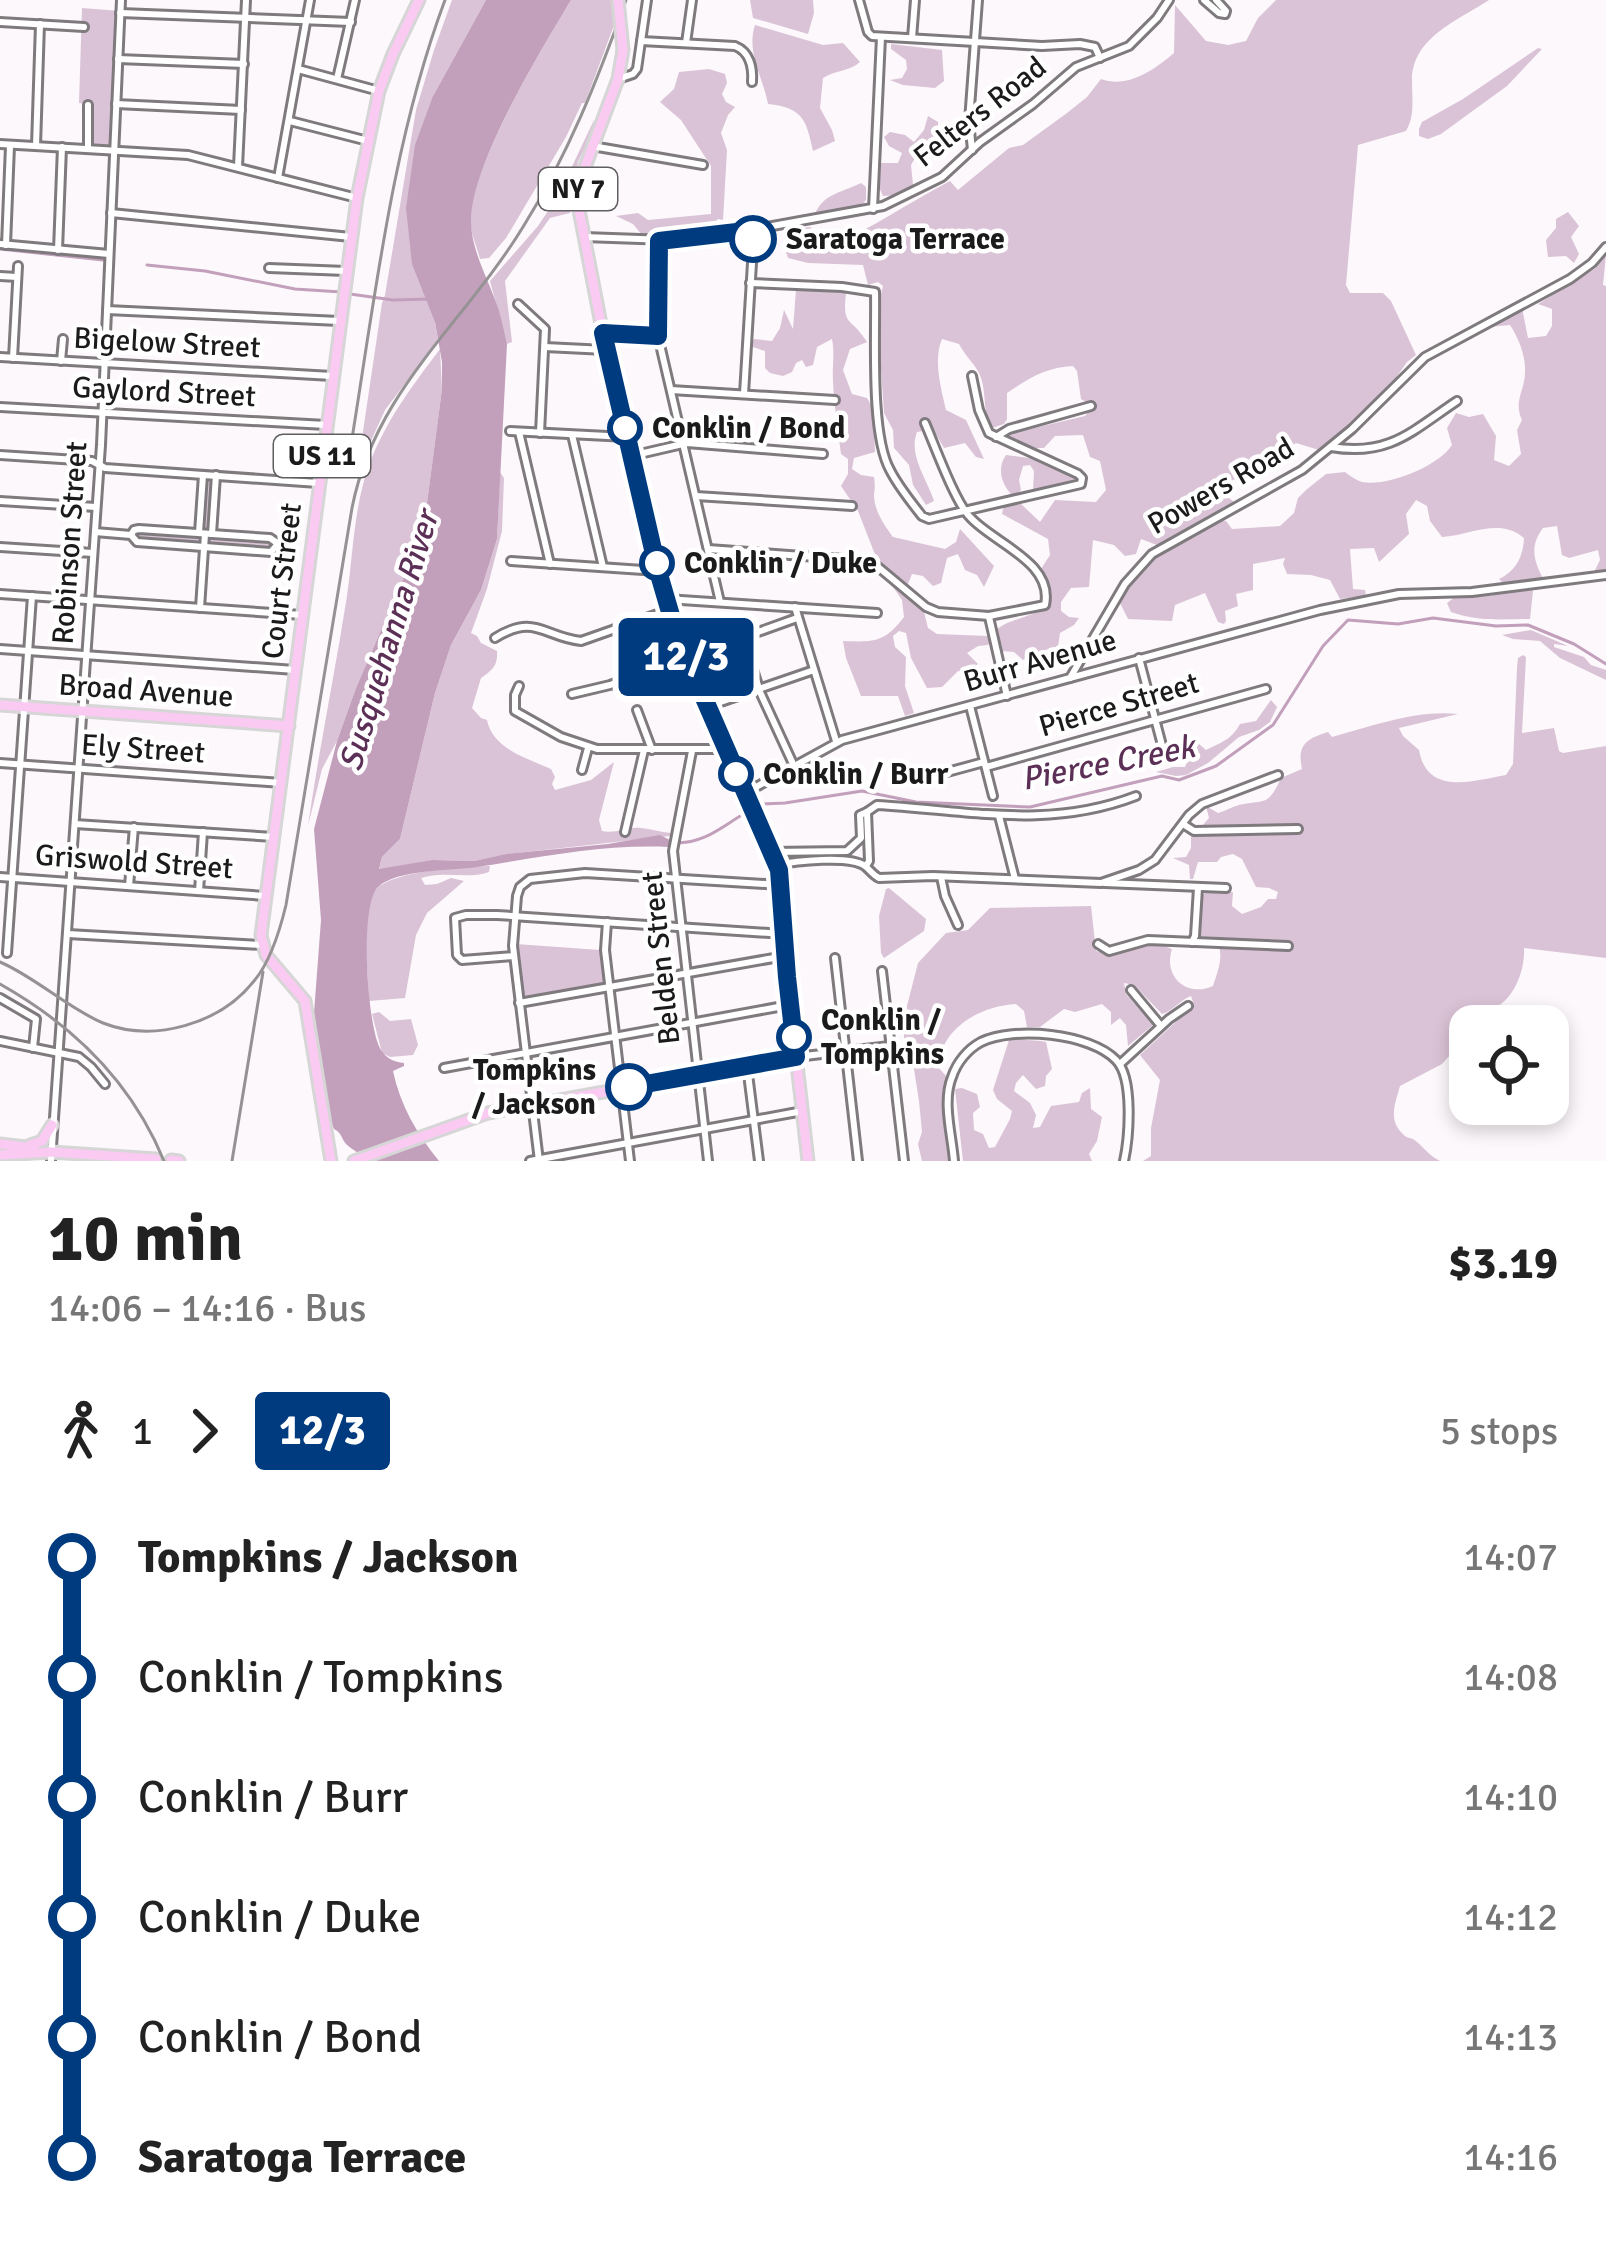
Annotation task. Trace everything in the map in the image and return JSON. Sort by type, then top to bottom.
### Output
[{"type":"main road","name":"Court Street","points":[[262,946],[357,198],[380,91],[419,0]]},
{"type":"main road","name":"NY 7","points":[[618,0],[623,50],[618,79],[578,191],[584,237],[606,350],[668,604],[706,707],[777,865],[796,1057]]},
{"type":"main road","name":"Broad Avenue","points":[[0,705],[289,726]]},
{"type":"main road","points":[[262,946],[305,1001],[331,1161]]},
{"type":"main road","points":[[354,1161],[477,1116],[796,1057],[808,1161]]},
{"type":"main road","points":[[26,1147],[42,1141],[52,1125]]},
{"type":"main road","points":[[0,1144],[51,1157]]},
{"type":"main road","points":[[0,1155],[156,1159]]},
{"type":"street","name":"Robinson Street","points":[[51,1157],[99,464],[121,0]]},
{"type":"street","points":[[238,167],[246,0]]},
{"type":"street","points":[[278,178],[310,0]]},
{"type":"street","points":[[337,79],[355,0]]},
{"type":"street","points":[[618,79],[637,69],[647,0]]},
{"type":"street","points":[[686,43],[692,0]]},
{"type":"street","points":[[859,0],[869,34],[880,37],[1053,47],[1080,44],[1094,47],[1100,58]]},
{"type":"street","points":[[912,39],[915,0]]},
{"type":"street","points":[[972,149],[969,122],[978,0]]},
{"type":"street","name":"Felters Road","points":[[584,237],[659,241],[873,209],[934,182],[1076,68],[1130,46],[1169,0]]},
{"type":"street","points":[[1204,0],[1225,14],[1216,0]]},
{"type":"street","points":[[120,13],[351,22]]},
{"type":"street","points":[[0,22],[84,26]]},
{"type":"street","points":[[35,146],[40,24]]},
{"type":"street","points":[[873,209],[880,37]]},
{"type":"street","points":[[641,41],[742,49],[749,58],[752,82]]},
{"type":"street","points":[[118,59],[244,64]]},
{"type":"street","points":[[298,69],[380,91]]},
{"type":"street","points":[[116,104],[242,110]]},
{"type":"street","points":[[88,105],[88,148]]},
{"type":"street","points":[[288,121],[368,141]]},
{"type":"street","points":[[0,144],[188,155],[357,198]]},
{"type":"street","points":[[10,145],[3,244],[109,254]]},
{"type":"street","points":[[592,146],[703,165]]},
{"type":"street","points":[[58,250],[62,147]]},
{"type":"street","points":[[111,213],[351,237]]},
{"type":"street","points":[[744,394],[754,230]]},
{"type":"street","points":[[659,241],[658,336],[720,602]]},
{"type":"street","name":"Powers Road","points":[[1070,678],[1119,593],[1146,559],[1284,481],[1331,447],[1416,363],[1570,280],[1606,247]]},
{"type":"street","points":[[13,358],[18,266]]},
{"type":"street","points":[[269,268],[346,271]]},
{"type":"street","points":[[0,276],[17,278]]},
{"type":"street","points":[[750,283],[875,292],[883,450],[890,470],[926,518],[1082,482],[1078,474],[995,437],[985,428],[972,376]]},
{"type":"street","points":[[518,304],[545,329],[540,433]]},
{"type":"street","points":[[107,310],[339,321]]},
{"type":"street","points":[[603,333],[658,336]]},
{"type":"street","points":[[62,361],[63,339]]},
{"type":"street","points":[[544,347],[606,350]]},
{"type":"street","name":"Bigelow Street","points":[[0,357],[332,376]]},
{"type":"street","points":[[671,390],[836,400]]},
{"type":"street","points":[[1331,447],[1365,451],[1380,447],[1456,401]]},
{"type":"street","points":[[995,437],[1090,406]]},
{"type":"street","name":"Gaylord Street","points":[[0,407],[326,425]]},
{"type":"street","points":[[708,548],[871,561],[931,610],[989,616],[1042,607],[1047,598],[1036,569],[964,510],[925,423]]},
{"type":"street","points":[[550,563],[515,432],[627,437]]},
{"type":"street","points":[[572,435],[603,567]]},
{"type":"street","points":[[632,456],[684,444],[823,454]]},
{"type":"street","points":[[0,454],[92,461],[104,468],[319,483]]},
{"type":"street","points":[[200,608],[203,475]]},
{"type":"street","points":[[205,534],[216,476]]},
{"type":"street","points":[[696,496],[852,506]]},
{"type":"street","points":[[0,501],[96,507]]},
{"type":"street","points":[[94,532],[131,536],[136,542],[204,548],[269,552],[277,546],[270,538],[139,529],[131,536]]},
{"type":"street","points":[[0,547],[93,553]]},
{"type":"street","points":[[511,561],[658,571]]},
{"type":"street","name":"Burr Avenue","points":[[749,803],[794,766],[836,742],[1139,658],[1399,594],[1472,592],[1606,575]]},
{"type":"street","points":[[0,594],[302,614]]},
{"type":"street","points":[[7,953],[32,596]]},
{"type":"street","points":[[495,638],[527,626],[581,641],[668,604],[720,602],[877,613]]},
{"type":"street","points":[[795,607],[836,742]]},
{"type":"street","points":[[989,616],[1006,696]]},
{"type":"street","points":[[572,694],[610,685],[797,618]]},
{"type":"street","points":[[742,637],[759,689],[794,766]]},
{"type":"street","points":[[0,649],[295,670]]},
{"type":"street","points":[[1139,658],[1163,749],[1161,760]]},
{"type":"street","points":[[706,707],[814,670]]},
{"type":"street","points":[[519,686],[514,704],[519,715],[588,748],[725,749]]},
{"type":"street","name":"Pierce Street","points":[[914,781],[1266,689]]},
{"type":"street","points":[[970,706],[993,796]]},
{"type":"street","points":[[625,832],[648,750],[637,710]]},
{"type":"street","points":[[582,770],[588,748]]},
{"type":"street","name":"Belden Street","points":[[692,751],[674,842],[708,1161]]},
{"type":"street","name":"Ely Street","points":[[0,764],[282,783]]},
{"type":"street","points":[[1101,883],[1155,860],[1208,800],[1278,775]]},
{"type":"street","points":[[866,866],[860,815],[877,805],[1051,816],[1136,796]]},
{"type":"street","points":[[999,816],[1015,879]]},
{"type":"street","points":[[75,824],[274,837]]},
{"type":"street","points":[[1183,824],[1194,831],[1298,830]]},
{"type":"street","points":[[129,886],[134,827]]},
{"type":"street","points":[[199,890],[203,832]]},
{"type":"street","points":[[777,865],[847,855],[864,839]]},
{"type":"street","points":[[771,851],[847,855],[879,878],[1226,888]]},
{"type":"street","points":[[781,885],[585,873],[530,879],[517,896],[514,956],[536,1160],[802,1111]]},
{"type":"street","name":"Griswold Street","points":[[0,877],[265,896]]},
{"type":"street","points":[[941,877],[958,925]]},
{"type":"street","points":[[1192,942],[1198,888]]},
{"type":"street","points":[[514,956],[462,960],[457,955],[454,921],[459,915],[515,916],[784,934]]},
{"type":"street","points":[[608,922],[604,950],[631,1161]]},
{"type":"street","points":[[67,934],[262,946]]},
{"type":"street","points":[[1099,944],[1109,951],[1145,940],[1288,946]]},
{"type":"street","points":[[519,1003],[785,956]]},
{"type":"street","points":[[835,958],[858,1161]]},
{"type":"street","points":[[882,971],[904,1161]]},
{"type":"street","points":[[1131,990],[1161,1026]]},
{"type":"street","points":[[0,998],[35,1019],[33,1048]]},
{"type":"street","points":[[444,1068],[790,1005]]},
{"type":"street","points":[[1120,1064],[1188,1006]]},
{"type":"street","points":[[954,1161],[948,1099],[951,1079],[972,1048],[1003,1036],[1064,1036],[1111,1055],[1120,1064],[1128,1109],[1124,1161]]},
{"type":"street","points":[[0,1041],[82,1058],[105,1084]]},
{"type":"street","points":[[796,1057],[890,1046]]},
{"type":"street","points":[[747,1066],[759,1161]]},
{"type":"shaded area","points":[[452,0],[486,0],[433,96],[438,340],[385,410],[357,472],[416,110]]},
{"type":"shaded area","points":[[571,0],[613,0],[616,20],[585,103],[566,137],[506,238],[489,258],[480,259],[470,222],[481,172],[509,109]]},
{"type":"shaded area","points":[[750,0],[813,0],[808,34],[753,18]]},
{"type":"shaded area","points":[[1276,0],[1489,0],[1438,32],[1419,54],[1406,131],[1358,145],[1346,285],[1350,293],[1383,293],[1391,301],[1416,355],[1382,398],[1319,450],[1296,443],[1218,489],[1234,502],[1157,545],[1141,539],[1136,554],[1125,556],[1114,545],[1093,540],[1089,587],[1071,588],[1061,602],[1061,611],[1079,618],[1060,633],[1058,647],[1023,660],[1014,652],[1001,651],[997,629],[1047,607],[1051,596],[1041,569],[1050,555],[1048,539],[1002,514],[1004,505],[1019,502],[1040,522],[1055,500],[1096,502],[1106,490],[1100,461],[1090,457],[1083,435],[1055,436],[1044,448],[1033,448],[1008,434],[1085,416],[1093,406],[1081,399],[1077,371],[1073,366],[1038,374],[1007,393],[1007,419],[992,428],[977,370],[959,344],[942,339],[938,365],[946,410],[966,420],[984,459],[976,457],[965,443],[944,448],[933,429],[917,432],[917,458],[934,501],[926,505],[913,485],[909,465],[894,448],[893,430],[884,413],[877,310],[883,286],[878,282],[868,285],[863,265],[788,258],[787,229],[811,227],[826,248],[950,181],[958,190],[1009,148],[1023,145],[1067,113],[1101,79],[1130,80],[1174,53],[1175,5],[1206,41],[1228,45],[1246,41],[1258,18]]},
{"type":"shaded area","points":[[82,8],[120,11],[114,150],[83,148],[85,104],[79,103]]},
{"type":"shaded area","points":[[755,25],[823,45],[843,43],[860,62],[823,78],[820,108],[835,141],[813,151],[801,117],[768,104],[754,55]]},
{"type":"shaded area","points":[[891,44],[942,50],[944,81],[935,88],[890,80],[902,78],[907,69],[906,60]]},
{"type":"shaded area","points":[[1542,49],[1507,86],[1441,134],[1428,139],[1419,136],[1422,122]]},
{"type":"shaded area","points":[[709,69],[725,74],[722,94],[735,107],[721,133],[727,150],[723,220],[693,233],[642,235],[616,216],[638,213],[648,220],[711,214],[711,166],[681,120],[660,102],[674,89],[679,72]]},
{"type":"shaded area","points":[[928,116],[938,122],[938,139],[930,154],[919,151],[911,165],[913,185],[899,195],[883,196],[878,185],[881,163],[898,163],[902,153],[884,137],[890,132],[914,142]]},
{"type":"shaded area","points":[[594,120],[578,162],[570,213],[550,218],[505,281],[512,342],[507,344],[490,281],[558,196]]},
{"type":"shaded area","points":[[861,183],[866,187],[866,200],[859,209],[815,214],[828,198]]},
{"type":"shaded area","points":[[1568,212],[1579,226],[1571,237],[1579,254],[1574,263],[1566,256],[1548,257],[1546,240],[1556,228],[1556,219]]},
{"type":"shaded area","points":[[1606,254],[1606,572],[1594,572],[1600,560],[1598,550],[1569,558],[1562,555],[1557,526],[1543,528],[1536,540],[1535,559],[1543,578],[1503,583],[1499,579],[1518,563],[1524,538],[1495,528],[1442,537],[1430,521],[1427,506],[1416,500],[1406,514],[1409,534],[1379,562],[1374,548],[1350,549],[1353,589],[1365,590],[1366,596],[1340,599],[1330,580],[1287,574],[1285,558],[1253,564],[1253,590],[1236,594],[1238,606],[1225,611],[1224,624],[1218,622],[1205,593],[1175,605],[1172,621],[1128,619],[1119,601],[1148,561],[1220,520],[1232,529],[1280,526],[1294,513],[1298,498],[1326,474],[1345,472],[1373,483],[1424,467],[1452,445],[1447,428],[1456,413],[1483,414],[1496,436],[1494,460],[1509,466],[1521,454],[1517,430],[1522,420],[1524,360],[1510,325],[1489,327],[1522,308],[1528,338],[1546,336],[1552,326],[1552,309],[1538,304],[1596,268]]},
{"type":"shaded area","points":[[796,290],[846,293],[847,317],[867,342],[850,349],[843,370],[852,394],[867,398],[873,408],[875,452],[854,458],[852,469],[874,477],[876,506],[886,527],[893,537],[945,549],[956,542],[960,529],[994,566],[984,587],[977,575],[965,570],[958,554],[947,558],[941,583],[933,586],[923,576],[912,574],[908,584],[920,598],[876,557],[858,511],[841,486],[848,474],[848,459],[841,454],[832,339],[817,347],[813,365],[806,367],[802,360],[783,376],[770,373],[765,368],[765,351],[750,346],[754,339],[772,341],[784,310],[793,329]]},
{"type":"shaded area","points":[[440,349],[442,389],[427,503],[410,563],[322,769],[308,826],[363,483],[390,420]]},
{"type":"shaded area","points":[[1006,455],[1029,458],[1075,479],[1036,492],[1034,471],[1030,465],[1023,466],[1021,490],[1014,497],[1002,477]]},
{"type":"shaded area","points":[[500,472],[504,478],[502,531],[471,633],[497,651],[497,660],[481,678],[472,708],[487,720],[503,745],[551,769],[555,790],[591,780],[614,762],[599,820],[602,831],[636,828],[671,833],[379,870],[382,857],[400,839],[435,693],[451,645],[481,590],[497,539]]},
{"type":"shaded area","points":[[203,475],[216,475],[212,534],[275,540],[276,549],[137,542],[134,530],[198,533]]},
{"type":"shaded area","points":[[889,581],[924,612],[928,628],[937,634],[992,639],[967,653],[978,664],[966,673],[958,671],[942,687],[927,688],[911,658],[906,633],[893,636],[895,647],[906,657],[905,686],[914,713],[905,716],[898,696],[861,696],[843,641],[878,639],[904,617],[902,600]]},
{"type":"shaded area","points":[[1533,591],[1530,619],[1471,617],[1451,612],[1447,603],[1455,597]]},
{"type":"shaded area","points":[[1531,630],[1568,646],[1554,647],[1606,670],[1606,680],[1560,658],[1540,641],[1502,635]]},
{"type":"shaded area","points":[[1526,657],[1522,733],[1554,728],[1563,753],[1606,746],[1606,958],[1524,948],[1519,979],[1499,1005],[1449,1005],[1449,1056],[1400,1086],[1394,1110],[1404,1135],[1440,1161],[1143,1161],[1151,1156],[1160,1080],[1140,1055],[1194,1005],[1191,996],[1162,1014],[1134,985],[1124,983],[1126,994],[1153,1025],[1128,1046],[1126,1025],[1120,1018],[1111,1025],[1111,1012],[1102,1004],[1075,1012],[1064,1009],[1040,1027],[1027,1027],[1024,1011],[1016,1004],[1002,1006],[976,1015],[955,1030],[938,1067],[946,1076],[950,1161],[922,1161],[919,1101],[914,1069],[905,1051],[907,1006],[918,963],[946,933],[968,930],[990,908],[1091,906],[1096,951],[1162,946],[1172,949],[1171,968],[1179,982],[1194,989],[1213,986],[1220,951],[1216,940],[1197,936],[1201,896],[1233,892],[1232,906],[1242,914],[1276,899],[1278,892],[1256,887],[1242,859],[1233,854],[1217,862],[1198,862],[1190,879],[1189,865],[1173,858],[1186,857],[1191,828],[1209,818],[1206,806],[1218,813],[1269,798],[1281,778],[1302,769],[1302,749],[1320,735],[1328,732],[1332,737],[1426,714],[1458,714],[1399,728],[1419,750],[1431,774],[1453,782],[1506,775],[1513,764],[1518,658]]},
{"type":"shaded area","points":[[1271,700],[1277,707],[1270,722],[1239,737],[1208,763],[1186,775],[1156,772],[1185,767],[1193,747],[1199,744],[1206,750],[1226,740],[1240,724],[1256,721]]},
{"type":"shaded area","points":[[490,866],[489,872],[480,874],[421,878],[425,885],[451,878],[464,881],[427,913],[416,935],[405,998],[369,1001],[367,918],[372,895],[379,887],[407,875]]},
{"type":"shaded area","points":[[889,888],[926,919],[924,931],[884,958],[879,916]]},
{"type":"shaded area","points":[[516,944],[600,950],[605,984],[523,997]]},
{"type":"shaded area","points":[[379,1012],[390,1021],[411,1019],[418,1045],[413,1055],[382,1053],[372,1014]]},
{"type":"shaded area","points":[[1009,1040],[1046,1042],[1052,1069],[1045,1086],[1036,1089],[1023,1075],[1016,1083],[1014,1091],[1030,1103],[1036,1115],[1033,1128],[1040,1127],[1051,1106],[1079,1102],[1090,1088],[1091,1109],[1102,1117],[1089,1154],[1092,1161],[963,1161],[955,1089],[977,1094],[980,1107],[973,1113],[974,1130],[983,1134],[989,1148],[995,1147],[1012,1111],[993,1090]]},
{"type":"water","name":"Susquehanna River","points":[[486,0],[571,0],[510,107],[474,196],[474,242],[507,344],[497,539],[481,590],[451,645],[435,693],[400,839],[382,857],[379,869],[660,835],[670,840],[669,847],[597,849],[411,874],[378,887],[368,917],[367,941],[376,1038],[386,1056],[404,1063],[393,1071],[400,1096],[439,1161],[365,1161],[346,1144],[328,1115],[314,1013],[321,920],[314,829],[337,741],[410,563],[427,503],[442,362],[435,322],[412,264],[406,208],[415,145],[433,96]]},
{"type":"waterway","points":[[0,249],[103,260]]},
{"type":"waterway","points":[[147,265],[341,292]]},
{"type":"waterway","points":[[350,294],[430,299]]},
{"type":"waterway","name":"Pierce Creek","points":[[756,807],[862,791],[916,802],[1030,807],[1162,776],[1179,780],[1216,766],[1273,725],[1323,646],[1348,620],[1398,624],[1433,618],[1528,625],[1606,664]]},
{"type":"waterway","name":"Pierce Creek","points":[[676,843],[705,837],[747,812]]},
{"type":"railway","points":[[346,475],[396,175],[445,0]]},
{"type":"railway","points":[[0,962],[90,1017],[143,1031],[185,1026],[205,1018],[240,996],[260,973],[286,905],[363,466],[400,393],[499,262],[539,200],[581,116],[626,0]]},
{"type":"railway","points":[[232,1161],[263,972]]},
{"type":"railway","points":[[0,984],[52,1018],[97,1059],[135,1106],[164,1161]]},
{"type":"bus line","name":"12/3","points":[[629,1087],[796,1057],[779,870],[677,636],[603,333],[658,336],[659,241],[754,230],[753,239]]},
{"type":"place","name":"Saratoga Terrace","points":[[753,239]]},
{"type":"place","name":"Conklin / Bond","points":[[625,428]]},
{"type":"place","name":"Conklin / Duke","points":[[657,563]]},
{"type":"place","name":"Conklin / Burr","points":[[736,774]]},
{"type":"place","name":"Conklin / Tompkins","points":[[794,1037]]},
{"type":"place","name":"Tompkins / Jackson","points":[[629,1087]]}]
